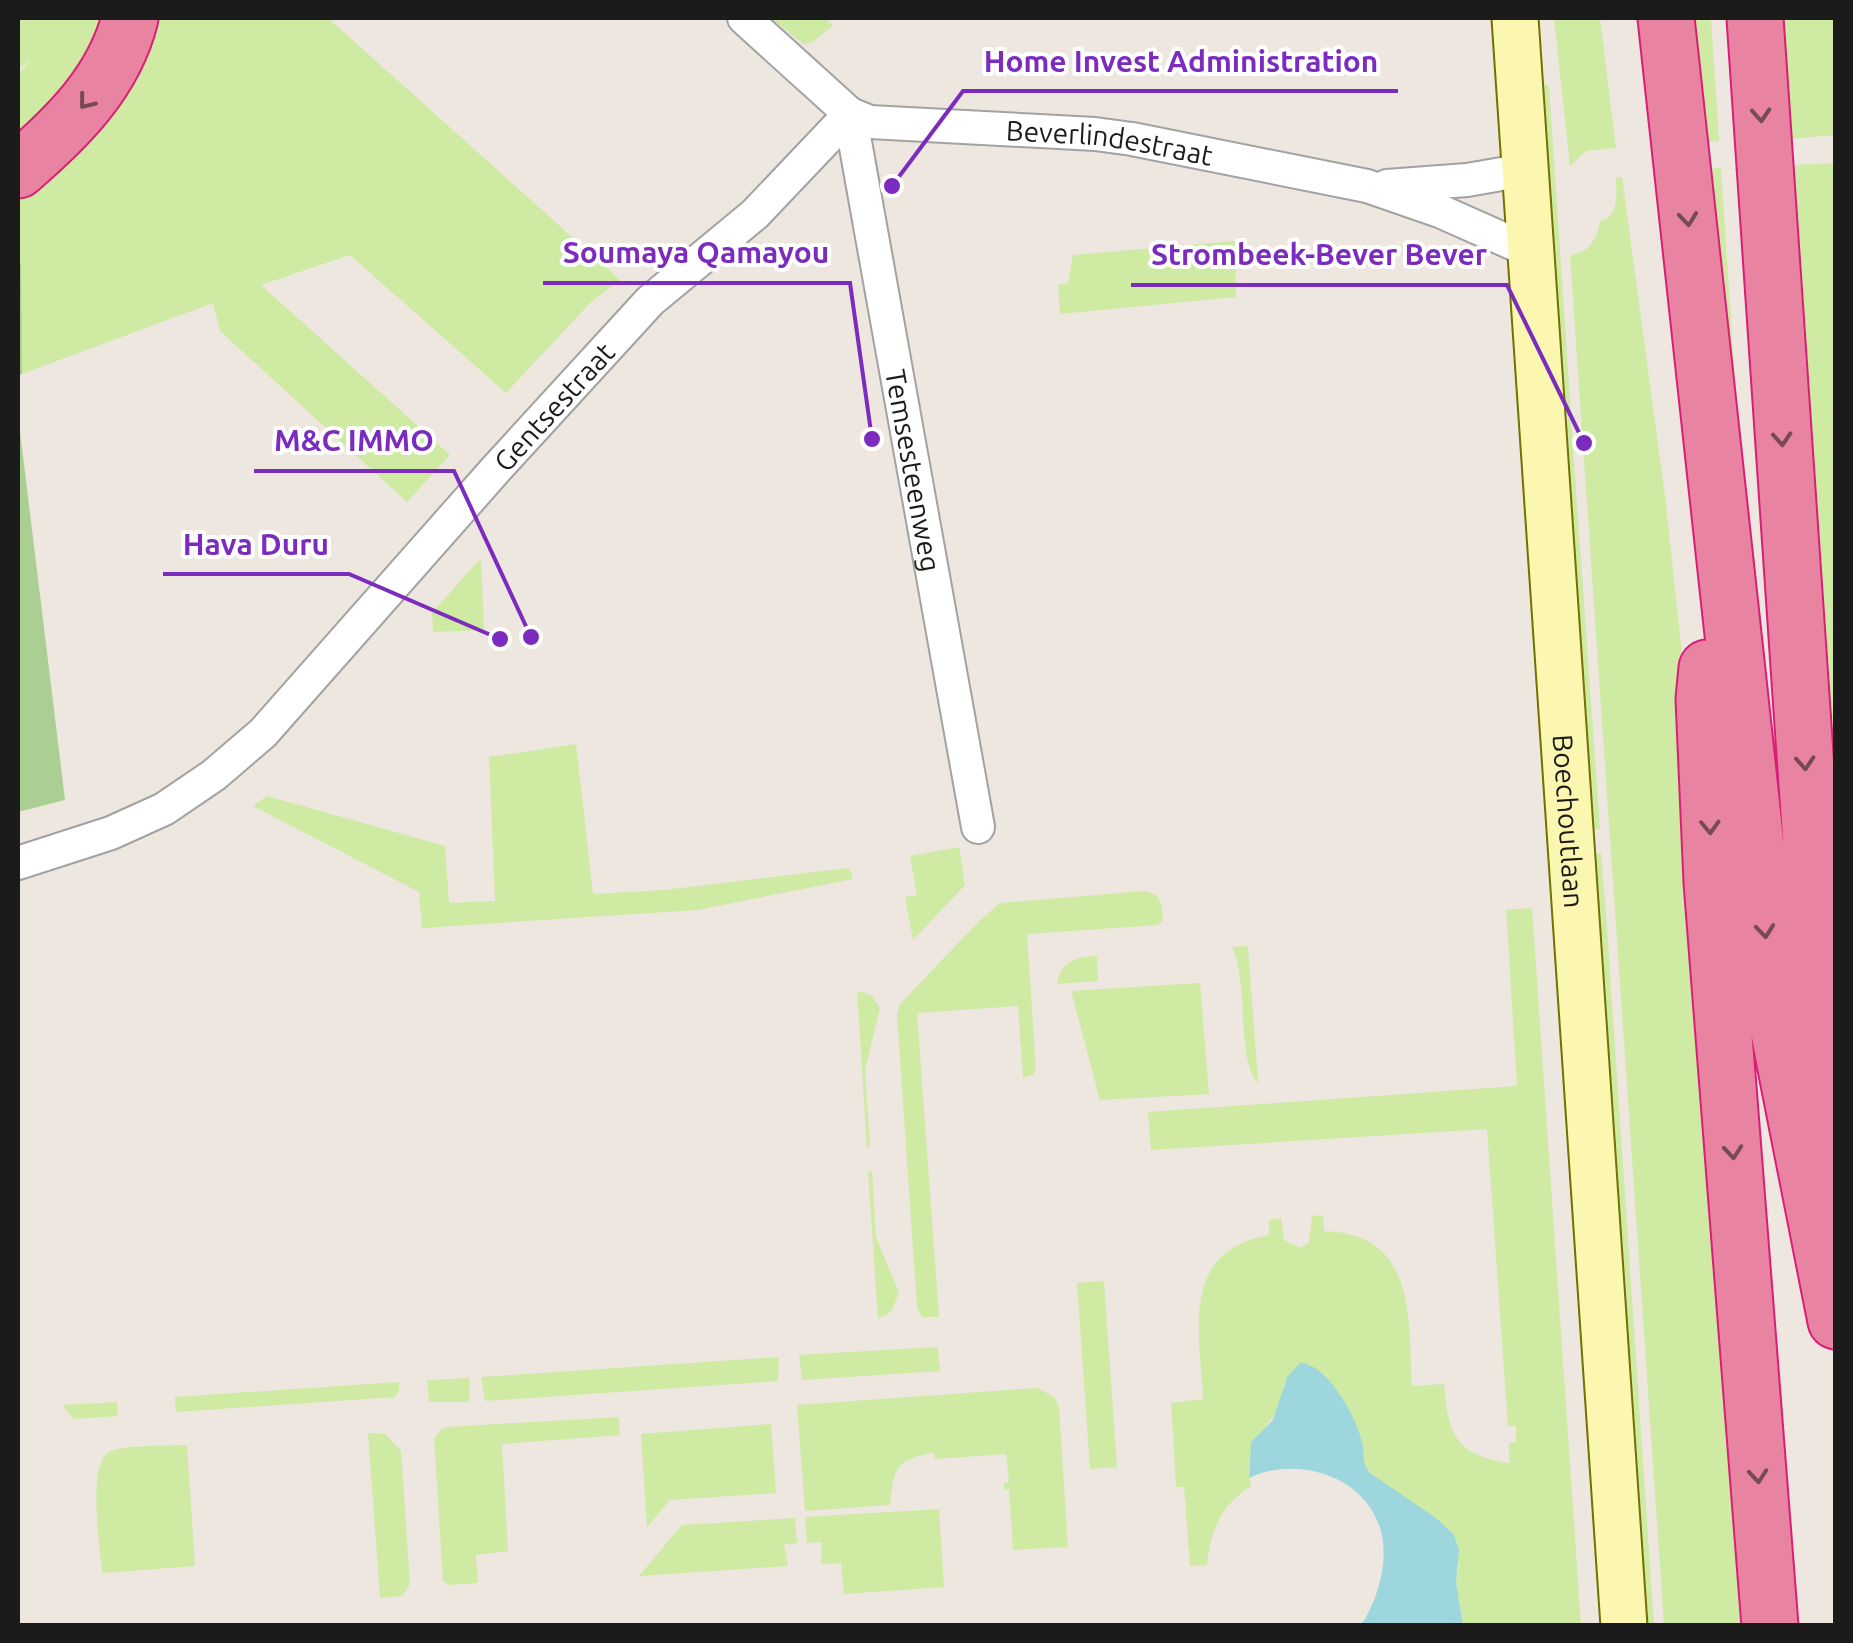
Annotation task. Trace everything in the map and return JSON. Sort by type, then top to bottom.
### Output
[{"type":"highway","points":[[18,170],[56,138],[86,104],[108,72],[130,18]]},
{"type":"highway","points":[[1666,18],[1773,1002],[1836,1321]]},
{"type":"highway","points":[[1755,18],[1836,1197]]},
{"type":"highway","points":[[1720,521],[1704,699],[1712,882],[1770,1626]]},
{"type":"main road","name":"Boechoutlaan","points":[[1515,18],[1624,1626]]},
{"type":"street","points":[[744,18],[850,114]]},
{"type":"street","name":"Beverlindestraat","points":[[850,114],[892,126],[1095,134],[1367,186],[1442,212],[1530,251]]},
{"type":"street","name":"Temsesteenweg","points":[[850,114],[978,827]]},
{"type":"street","name":"Gentsestraat","points":[[18,863],[111,834],[164,809],[214,776],[263,733],[650,301],[755,214],[850,114]]},
{"type":"street","name":"Beverlindestraat","points":[[1367,186],[1467,180],[1525,170]]},
{"type":"green space","points":[[18,18],[103,18],[74,77],[18,138],[18,75],[31,59],[18,69]]},
{"type":"green space","points":[[148,18],[328,18],[620,280],[591,302],[506,393],[350,255],[261,285],[450,455],[407,502],[220,331],[213,303],[22,374],[18,193]]},
{"type":"green space","points":[[771,18],[825,18],[833,26],[811,43],[803,44]]},
{"type":"green space","points":[[1554,18],[1600,18],[1616,148],[1586,151],[1570,166]]},
{"type":"green space","points":[[1686,18],[1711,18],[1719,141],[1701,143]]},
{"type":"green space","points":[[1781,18],[1835,18],[1835,135],[1789,139]]},
{"type":"green space","points":[[1547,84],[1571,413],[1566,414],[1543,85]]},
{"type":"green space","points":[[1836,163],[1835,759],[1794,165]]},
{"type":"green space","points":[[1721,168],[1736,396],[1736,415],[1705,169]]},
{"type":"green space","points":[[1616,177],[1622,177],[1665,496],[1687,699],[1748,1625],[1664,1625],[1570,256],[1587,248],[1600,221],[1611,214]]},
{"type":"green space","points":[[1235,241],[1236,297],[1060,314],[1058,285],[1068,283],[1073,255]]},
{"type":"green space","points":[[21,263],[22,374],[18,376],[18,265]]},
{"type":"green space","points":[[18,415],[65,800],[18,812]]},
{"type":"green space","points":[[1566,419],[1571,419],[1600,829],[1594,829]]},
{"type":"green space","points":[[481,558],[484,630],[433,632],[432,613]]},
{"type":"green space","points":[[576,744],[593,894],[664,890],[849,868],[853,879],[697,910],[422,928],[419,892],[253,806],[267,796],[445,846],[449,903],[495,901],[489,757]]},
{"type":"green space","points":[[959,847],[965,885],[913,940],[905,897],[917,895],[910,856]]},
{"type":"green space","points":[[1601,853],[1654,1625],[1648,1625],[1595,854]]},
{"type":"green space","points":[[1144,891],[1160,900],[1163,920],[1158,925],[1027,934],[1036,1069],[1033,1075],[1023,1078],[1018,1006],[917,1013],[939,1317],[922,1317],[917,1308],[897,1015],[900,1004],[1000,903]]},
{"type":"green space","points":[[1532,908],[1581,1625],[1463,1625],[1456,1583],[1459,1564],[1364,1466],[1361,1440],[1346,1406],[1284,1383],[1278,1412],[1267,1424],[1248,1470],[1251,1486],[1219,1520],[1207,1565],[1190,1566],[1184,1487],[1176,1487],[1171,1403],[1203,1399],[1199,1321],[1208,1276],[1220,1258],[1240,1244],[1269,1235],[1269,1220],[1281,1218],[1284,1240],[1299,1248],[1309,1243],[1312,1216],[1323,1215],[1324,1231],[1354,1236],[1376,1247],[1392,1263],[1407,1307],[1412,1386],[1444,1384],[1452,1429],[1466,1448],[1509,1463],[1509,1443],[1516,1442],[1516,1426],[1508,1426],[1487,1129],[1151,1150],[1148,1112],[1517,1086],[1506,910]]},
{"type":"green space","points":[[1248,946],[1258,1083],[1247,1056],[1240,980],[1232,947]]},
{"type":"green space","points":[[1097,956],[1098,981],[1057,984],[1062,970],[1071,962]]},
{"type":"green space","points":[[1200,983],[1209,1094],[1100,1100],[1071,991]]},
{"type":"green space","points":[[857,991],[871,995],[880,1008],[865,1070],[870,1147],[867,1148]]},
{"type":"green space","points":[[872,1171],[876,1237],[899,1293],[891,1312],[878,1318],[868,1172]]},
{"type":"green space","points":[[1104,1281],[1117,1467],[1090,1469],[1077,1283]]},
{"type":"green space","points":[[938,1347],[940,1371],[802,1380],[799,1355]]},
{"type":"green space","points":[[779,1357],[778,1381],[485,1401],[481,1377]]},
{"type":"green space","points":[[470,1378],[469,1402],[429,1402],[427,1380]]},
{"type":"green space","points":[[399,1382],[395,1397],[176,1412],[175,1397]]},
{"type":"green space","points":[[1037,1388],[1054,1397],[1059,1408],[1068,1547],[1013,1550],[1009,1489],[1004,1489],[1004,1483],[1009,1482],[1006,1454],[935,1459],[934,1453],[922,1455],[899,1467],[890,1505],[805,1511],[797,1405]]},
{"type":"green space","points":[[117,1402],[118,1416],[74,1419],[62,1405]]},
{"type":"green space","points":[[619,1417],[620,1435],[502,1444],[508,1551],[476,1555],[478,1583],[450,1585],[443,1581],[434,1439],[441,1430]]},
{"type":"green space","points":[[771,1424],[776,1493],[670,1500],[647,1527],[641,1434]]},
{"type":"green space","points":[[368,1433],[385,1434],[401,1451],[410,1584],[402,1596],[380,1598]]},
{"type":"green space","points":[[187,1445],[195,1566],[102,1573],[96,1508],[102,1460],[109,1452],[125,1448]]},
{"type":"green space","points":[[939,1509],[944,1587],[844,1594],[841,1563],[821,1564],[822,1542],[807,1543],[805,1517]]},
{"type":"green space","points":[[795,1518],[797,1543],[784,1544],[788,1566],[639,1576],[682,1525]]},
{"type":"water","points":[[1300,1363],[1320,1372],[1347,1406],[1370,1473],[1454,1535],[1459,1550],[1456,1583],[1463,1625],[1361,1625],[1373,1604],[1383,1566],[1383,1540],[1371,1509],[1359,1494],[1325,1474],[1286,1469],[1249,1478],[1251,1442],[1273,1420],[1287,1377]]},
{"type":"place","name":"Home Invest Administration","points":[[892,186]]},
{"type":"place","name":"Soumaya Qamayou","points":[[872,439]]},
{"type":"place","name":"Strombeek-Bever Bever","points":[[1584,443]]},
{"type":"place","name":"M&C IMMO","points":[[531,637]]},
{"type":"place","name":"Hava Duru","points":[[500,639]]}]
